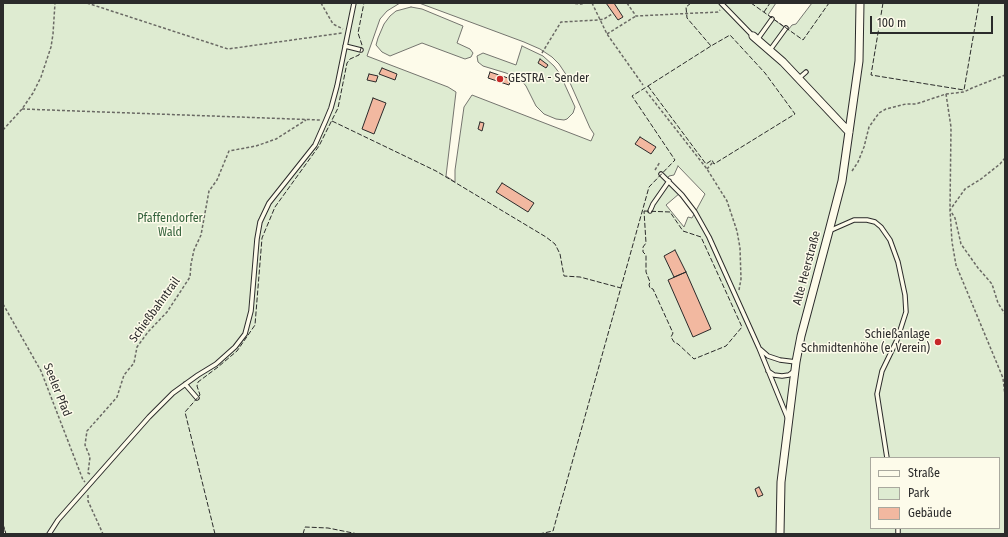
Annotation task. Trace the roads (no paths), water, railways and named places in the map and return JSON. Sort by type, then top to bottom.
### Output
[{"type":"street","name":"Alte Heerstraße","points":[[780,534],[781,482],[794,371],[804,322],[842,181],[858,61],[860,6]]},
{"type":"street","points":[[755,38],[770,50],[849,132]]},
{"type":"lane","points":[[49,534],[58,520],[149,417],[173,393],[216,364],[235,347],[245,334],[251,311],[257,239],[260,222],[269,203],[315,145],[326,120],[337,86],[354,3]]},
{"type":"lane","points":[[723,5],[755,38],[772,19]]},
{"type":"lane","points":[[770,50],[786,28]]},
{"type":"lane","points":[[345,46],[361,50]]},
{"type":"lane","points":[[798,79],[806,72]]},
{"type":"lane","points":[[661,174],[682,195],[696,212],[709,237],[759,348],[788,421]]},
{"type":"lane","points":[[650,211],[669,181]]},
{"type":"lane","points":[[829,231],[854,220],[868,220],[875,222],[881,227],[890,240],[898,262],[905,295],[906,312],[897,340],[882,371],[877,394],[887,457]]},
{"type":"lane","points":[[759,348],[768,356],[796,362]]},
{"type":"lane","points":[[767,370],[774,375],[782,376],[789,375],[794,371]]},
{"type":"lane","points":[[185,384],[197,398]]},
{"type":"place","name":"GESTRA - Sender","points":[[500,79]]},
{"type":"place","name":"Schießanlage Schmidtenhöhe (e. Verein)","points":[[938,342]]},
{"type":"park label","name":"Pfaffendorfer Wald","points":[[170,226]]}]
